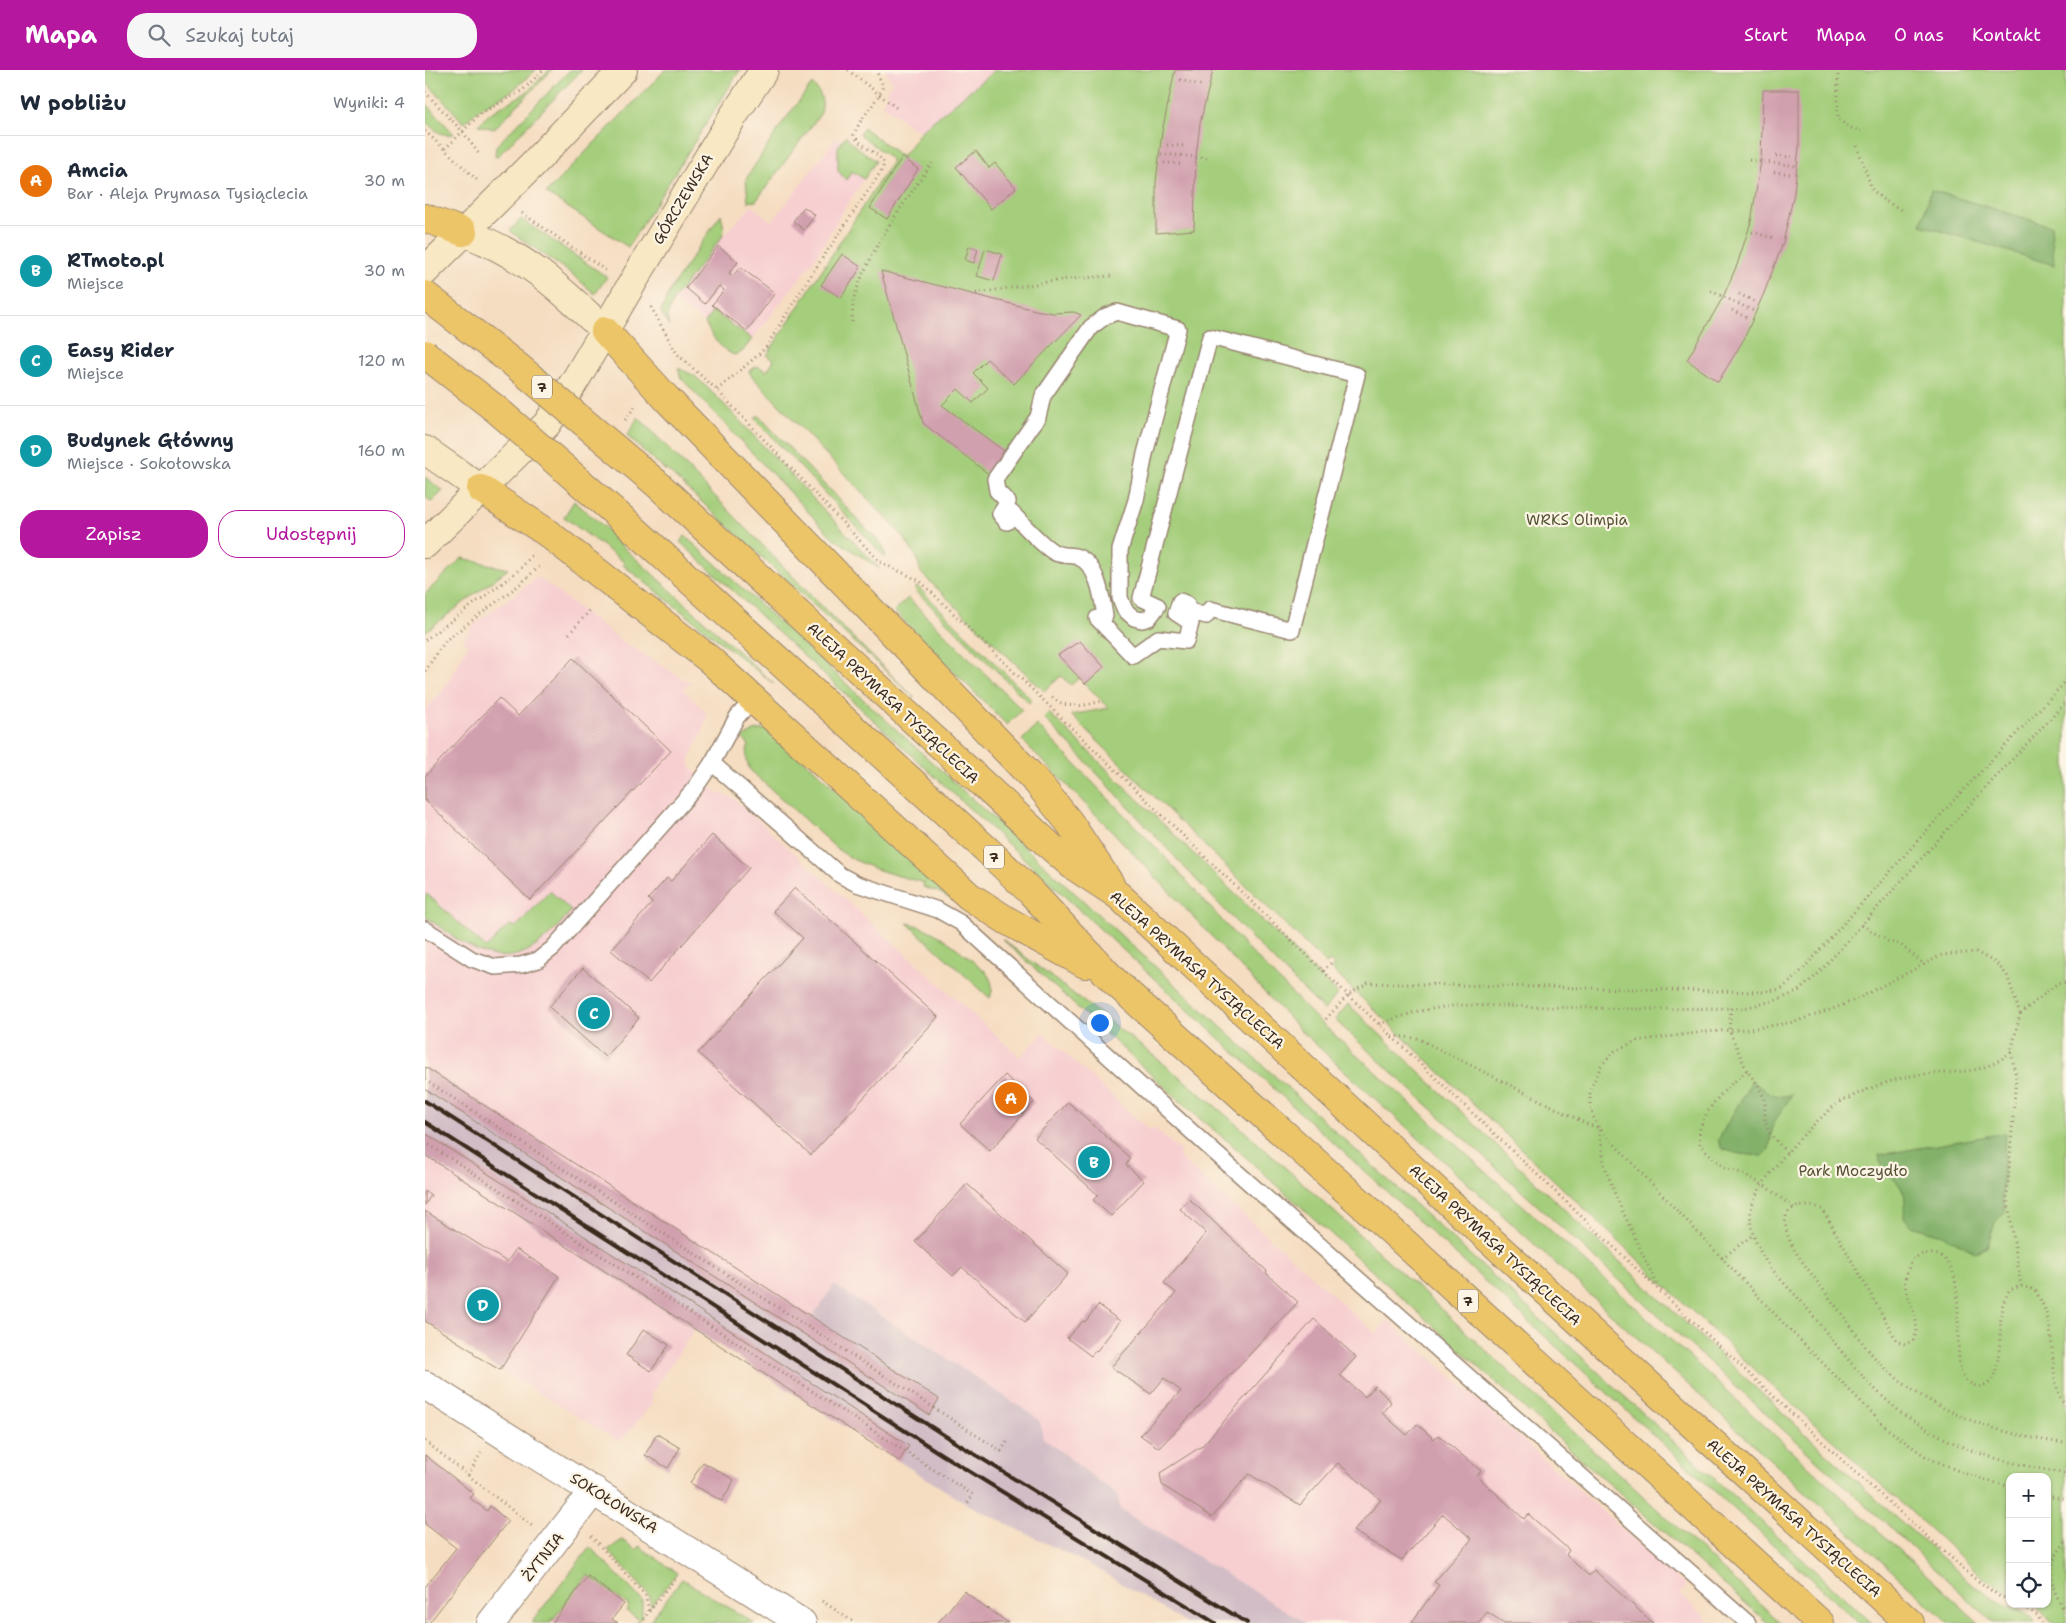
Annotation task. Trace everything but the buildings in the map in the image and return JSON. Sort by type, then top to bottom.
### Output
[{"type":"main road","points":[[425,271],[532,165],[623,70]]},
{"type":"main road","name":"GÓRCZEWSKA","points":[[481,489],[547,424],[577,380],[724,131],[764,70]]},
{"type":"main road","points":[[425,218],[500,247],[541,273],[565,292],[605,331],[667,399],[1037,782],[1069,822],[1118,896]]},
{"type":"main road","name":"ALEJA PRYMASA TYSIĄCLECIA","points":[[425,295],[517,366],[656,483],[1050,846],[1118,896],[1456,1210],[1910,1623]]},
{"type":"main road","name":"7","points":[[425,354],[497,410],[626,522],[868,740],[1017,879],[1114,981],[1383,1223],[1820,1623]]},
{"type":"main road","points":[[425,450],[546,532],[709,659],[969,896],[1006,920],[1114,981]]},
{"type":"main road","points":[[425,544],[481,489]]},
{"type":"street","name":"SOKOŁOWSKA","points":[[425,1385],[802,1623]]},
{"type":"street","name":"ŻYTNIA","points":[[491,1623],[581,1529],[594,1490]]},
{"type":"lane","points":[[1117,312],[1178,328],[1145,454],[1136,500],[1120,550],[1120,598],[1125,610],[1134,618],[1141,620],[1149,618],[1158,606],[1141,598],[1210,337],[1357,375],[1292,630],[1210,609],[1206,616],[1187,610],[1187,604],[1180,602],[1176,613],[1191,623],[1186,641],[1158,638],[1133,656],[1097,618],[1103,620],[1105,616],[1098,587],[1089,565],[1078,557],[1063,556],[1052,551],[1012,513],[1007,522],[1000,514],[1008,502],[997,490],[995,479],[1038,417],[1043,396],[1091,326],[1106,316],[1117,312]]},
{"type":"lane","points":[[425,929],[472,959],[495,967],[521,965],[538,960],[553,948],[695,788],[712,763],[737,717],[753,699]]},
{"type":"lane","points":[[712,763],[839,875],[857,884],[938,910],[961,924],[1228,1164],[1748,1623]]},
{"type":"path","points":[[445,149],[486,110],[523,90],[543,70]]},
{"type":"path","points":[[848,70],[899,110]]},
{"type":"path","points":[[717,390],[766,347],[882,170],[884,164],[882,159],[857,140],[854,135],[859,124],[880,95],[883,86],[877,70]]},
{"type":"path","points":[[1838,70],[1837,119],[1850,128],[1861,131]]},
{"type":"path","points":[[1180,80],[1204,86]]},
{"type":"path","points":[[425,92],[463,132],[479,154]]},
{"type":"path","points":[[425,131],[469,174]]},
{"type":"path","points":[[1167,144],[1183,146]]},
{"type":"path","points":[[1857,146],[1872,189],[1882,199],[1901,210]]},
{"type":"path","points":[[1161,154],[1209,158]]},
{"type":"path","points":[[1776,156],[1793,157]]},
{"type":"path","points":[[1749,160],[1796,166]]},
{"type":"path","points":[[852,322],[854,296],[877,247],[932,163]]},
{"type":"path","points":[[1164,164],[1182,164]]},
{"type":"path","points":[[1774,172],[1791,174]]},
{"type":"path","points":[[523,214],[612,274]]},
{"type":"path","points":[[1752,232],[1776,239]]},
{"type":"path","points":[[971,294],[1067,279],[1111,276]]},
{"type":"path","points":[[1711,291],[1754,311]]},
{"type":"path","points":[[1739,294],[1754,301]]},
{"type":"path","points":[[650,305],[677,354],[717,390],[880,562],[920,581],[927,587],[1348,996],[1659,1290],[1857,1473],[1967,1571],[1999,1596],[2006,1599]]},
{"type":"path","points":[[1731,310],[1747,318]]},
{"type":"path","points":[[425,640],[509,578],[521,568],[534,552]]},
{"type":"path","points":[[425,671],[446,640],[519,585],[539,567]]},
{"type":"path","points":[[569,634],[591,608]]},
{"type":"path","points":[[1326,1019],[1348,996],[1368,983],[1762,992],[1781,989],[1795,978],[1955,799],[2066,681]]},
{"type":"path","points":[[1052,697],[1060,704],[1067,706],[1086,706],[1102,701]]},
{"type":"path","points":[[1379,1024],[1418,1012],[1459,1005],[1642,1009],[1744,1008],[1777,1000],[1797,992],[1815,976],[2066,702]]},
{"type":"path","points":[[1862,924],[1887,942],[1901,944],[1925,965]]},
{"type":"path","points":[[2006,1486],[1963,1473],[1925,1456],[1889,1430],[1840,1382],[1599,1128],[1590,1110],[1590,1090],[1601,1066],[1615,1051],[1636,1041],[1750,1029],[1794,1022],[1830,1010],[1942,955],[1976,952],[1996,963],[2007,975],[2020,1014],[2011,1052],[2016,1077],[2007,1196],[2021,1286]]},
{"type":"path","points":[[1323,971],[1332,962]]},
{"type":"path","points":[[2020,1014],[2058,984],[2066,982]]},
{"type":"path","points":[[1731,1008],[1729,1030],[1747,1071],[1758,1084],[1765,1100],[1765,1122],[1770,1134],[1788,1154]]},
{"type":"path","points":[[1391,1036],[1417,1038],[1589,1125],[1599,1128]]},
{"type":"path","points":[[2011,1052],[1998,1063],[1977,1070],[1916,1076],[1869,1088],[1837,1104],[1761,1184],[1754,1197],[1751,1212],[1753,1235],[1761,1253],[1849,1360],[1873,1386],[1904,1414],[1940,1436],[1987,1457],[2066,1474]]},
{"type":"path","points":[[1747,1071],[1725,1091],[1708,1111],[1700,1130],[1700,1145],[1723,1168],[1744,1174],[1794,1208],[1818,1206],[1823,1210],[1897,1341],[1905,1344],[1913,1341],[1917,1331],[1912,1303],[1905,1283],[1912,1260],[1924,1253],[1938,1255],[1945,1259],[1953,1272],[1958,1309],[1959,1370],[1965,1381],[1973,1385],[1981,1386],[1988,1384],[1996,1371],[1999,1358],[2002,1307],[2009,1290],[2021,1286],[2035,1290],[2044,1305],[2050,1328],[2057,1391],[2066,1406]]},
{"type":"path","points":[[425,1080],[1001,1451],[1007,1442]]},
{"type":"path","points":[[1599,1128],[1605,1164],[1616,1197],[1659,1290]]},
{"type":"path","points":[[425,1142],[973,1495],[967,1504]]},
{"type":"path","points":[[1794,1208],[1787,1216],[1785,1226],[1786,1234],[1795,1251],[1865,1347],[1896,1378],[1920,1394],[1960,1416],[2006,1432],[2066,1443]]},
{"type":"path","points":[[1721,1258],[1753,1235]]},
{"type":"path","points":[[425,1441],[533,1527]]},
{"type":"path","points":[[468,1475],[484,1448]]},
{"type":"path","points":[[2051,1497],[2066,1500]]},
{"type":"path","points":[[581,1529],[595,1532]]},
{"type":"path","points":[[581,1529],[585,1544]]},
{"type":"path","points":[[581,1529],[646,1596],[649,1612]]},
{"type":"path","points":[[2066,1542],[2061,1547],[2051,1567],[2051,1580],[2054,1593],[2066,1612]]},
{"type":"path","points":[[640,1623],[683,1569]]},
{"type":"path","points":[[2026,1608],[2037,1615],[2043,1623]]},
{"type":"shaded area","points":[[885,70],[995,70],[921,131],[913,128],[882,104],[892,82]]},
{"type":"shaded area","points":[[836,138],[872,167],[842,212],[816,257],[749,344],[742,352],[729,350],[720,345],[705,323],[673,300],[722,237],[752,206],[772,222]]},
{"type":"shaded area","points":[[538,577],[629,647],[692,684],[683,688],[707,713],[703,730],[689,760],[691,768],[718,793],[733,798],[1020,1057],[1043,1033],[1150,1131],[1154,1128],[1181,1152],[1178,1156],[1376,1334],[1388,1320],[1686,1586],[1679,1594],[1712,1623],[1306,1623],[1121,1510],[1117,1495],[1043,1438],[1040,1422],[833,1286],[812,1317],[425,1067],[425,710],[440,694],[454,672],[468,645],[463,640],[476,623]]},
{"type":"shaded area","points":[[425,1067],[812,1317],[834,1285],[1033,1415],[1040,1422],[1043,1438],[1117,1495],[1121,1510],[1306,1623],[1186,1623],[1096,1568],[967,1504],[881,1450],[425,1156]]},
{"type":"shaded area","points":[[425,1156],[694,1330],[651,1394],[652,1404],[620,1442],[473,1354],[474,1352],[425,1321]]},
{"type":"green space","points":[[425,70],[536,70],[513,90],[478,110],[464,123],[425,81]]},
{"type":"green space","points":[[549,70],[552,70],[494,129],[478,125],[492,112],[527,92]]},
{"type":"green space","points":[[570,70],[582,70],[497,157],[495,156],[496,146]]},
{"type":"green space","points":[[665,70],[740,70],[628,247],[546,193]]},
{"type":"green space","name":"WRKS Olimpia","points":[[995,70],[2066,70],[2066,1623],[2052,1623],[2038,1608],[2051,1608],[2051,1473],[2006,1473],[2006,1592],[1984,1578],[1745,1361],[1331,969],[1334,965],[1330,961],[1326,964],[1077,721],[1071,715],[1109,708],[1079,678],[1071,685],[1061,676],[1044,691],[921,573],[917,558],[903,536],[751,375],[749,371],[757,366],[767,371],[774,360],[767,355],[891,163],[891,159],[860,134],[864,128],[902,157],[921,131]]},
{"type":"green space","points":[[812,84],[818,90],[821,97],[821,113],[756,201],[748,202],[746,179],[781,125]]},
{"type":"green space","points":[[425,102],[454,134],[441,133],[425,121]]},
{"type":"green space","points":[[846,136],[853,144],[876,161],[864,179],[852,171],[846,180],[838,171],[838,147]]},
{"type":"green space","points":[[1931,190],[2051,226],[2054,265],[1921,225]]},
{"type":"green space","points":[[721,214],[724,229],[722,237],[673,300],[667,317],[669,326],[661,312],[670,290]]},
{"type":"green space","points":[[521,219],[607,277],[595,294],[573,275],[510,231]]},
{"type":"green space","points":[[713,311],[752,339],[742,352],[734,355],[721,346],[714,337],[705,323]]},
{"type":"green space","points":[[678,368],[695,376],[719,399],[880,569],[832,537],[681,378]]},
{"type":"green space","points":[[758,415],[883,546],[886,558],[755,419]]},
{"type":"green space","points":[[638,417],[837,622],[915,698],[667,470],[627,436]]},
{"type":"green space","points":[[425,477],[443,491],[432,502],[425,497]]},
{"type":"green space","points":[[574,501],[615,536],[613,538],[774,684],[623,565],[624,562],[564,517]]},
{"type":"green space","points":[[685,536],[1872,1623],[1859,1623],[1224,1043],[680,542]]},
{"type":"green space","points":[[462,558],[508,569],[425,632],[425,594]]},
{"type":"green space","points":[[917,586],[1032,700],[1029,703],[915,590]]},
{"type":"green space","points":[[908,598],[1022,710],[1007,725],[894,611]]},
{"type":"green space","points":[[1049,713],[1338,994],[1324,1010],[1252,939],[1044,718]]},
{"type":"green space","points":[[1037,725],[1164,856],[1244,945],[1318,1020],[1644,1315],[1979,1623],[1949,1623],[1300,1030],[1113,832],[1022,740]]},
{"type":"green space","points":[[764,729],[773,732],[968,909],[938,892],[923,887],[924,883],[856,861],[836,848],[750,770],[747,757],[749,745],[742,738],[754,731]]},
{"type":"green space","points":[[550,891],[571,911],[545,939],[528,950],[513,956],[497,956],[482,953],[453,937],[425,916],[425,896],[427,894],[486,948],[509,925],[516,927]]},
{"type":"green space","points":[[907,923],[929,930],[939,936],[985,971],[992,984],[990,998]]},
{"type":"green space","points":[[1002,939],[1154,1056],[1243,1130],[1379,1252],[1781,1623],[1768,1623],[1581,1459],[1229,1142],[1200,1119]]},
{"type":"green space","points":[[1348,1004],[1590,1234],[1879,1502],[1972,1584],[1993,1599],[2006,1605],[2006,1608],[2014,1608],[2021,1611],[2031,1617],[2036,1623],[1994,1623],[1335,1020]]},
{"type":"green space","points":[[1752,1081],[1766,1091],[1776,1095],[1786,1096],[1792,1094],[1773,1124],[1769,1149],[1763,1156],[1740,1154],[1722,1149],[1718,1140]]},
{"type":"green space","points":[[2005,1133],[2002,1196],[2005,1212],[1995,1222],[1987,1247],[1975,1252],[1945,1236],[1911,1226],[1904,1217],[1904,1193],[1898,1183],[1882,1167],[1879,1155]]},
{"type":"green space","points":[[622,1540],[636,1550],[639,1546],[677,1573],[651,1606],[649,1595],[608,1550]]},
{"type":"green space","points":[[590,1547],[642,1600],[642,1617],[639,1620],[626,1611],[629,1606],[588,1575],[550,1623],[531,1623]]},
{"type":"green space","points":[[682,1579],[754,1623],[648,1623]]},
{"type":"railway","points":[[425,1101],[950,1439],[1247,1623]]},
{"type":"railway","points":[[425,1122],[941,1454],[1215,1623]]},
{"type":"place","name":"Easy Rider","points":[[594,1013]]},
{"type":"place","name":"Amcia","points":[[1011,1098]]},
{"type":"place","name":"RTmoto.pl","points":[[1094,1162]]},
{"type":"place","name":"Budynek Główny","points":[[483,1305]]},
{"type":"park label","name":"Park Moczydło","points":[[1853,1171]]}]
